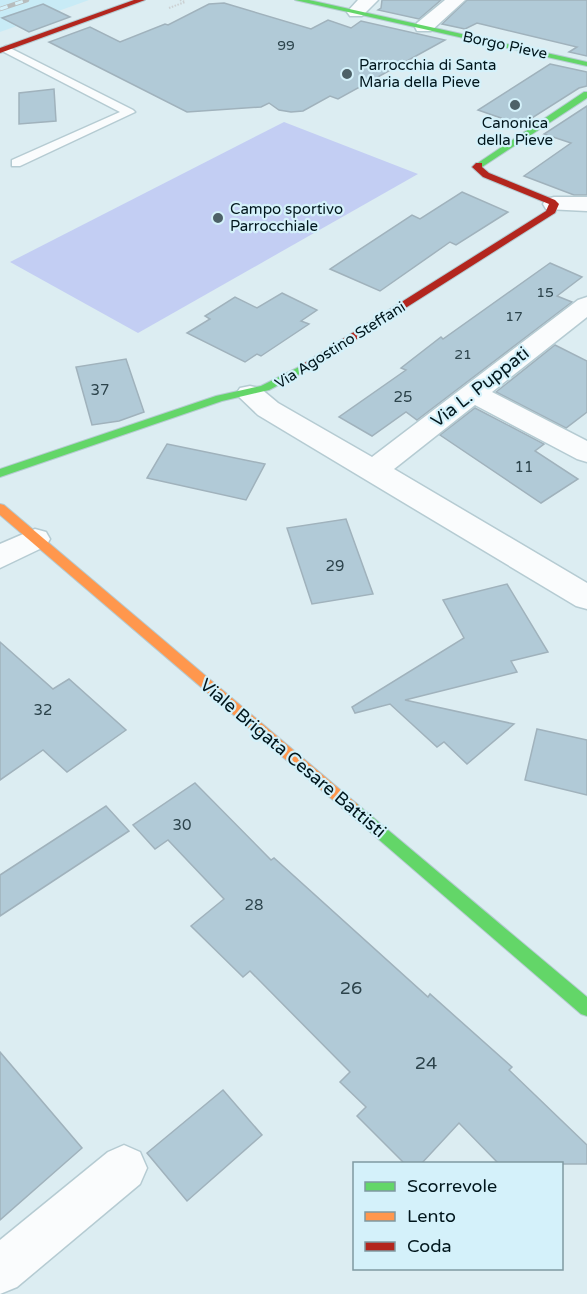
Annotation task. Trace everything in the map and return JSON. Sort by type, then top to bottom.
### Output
[{"type":"street","points":[[3,50],[141,0]]},
{"type":"street","name":"Borgo Pieve","points":[[299,0],[362,6],[423,27],[587,63]]},
{"type":"street","name":"Borgo Pieve","points":[[423,27],[456,0]]},
{"type":"street","points":[[587,94],[476,167],[486,175],[554,204],[587,204]]},
{"type":"street","name":"Via Agostino Steffani","points":[[0,473],[220,398],[250,394],[275,386],[543,219],[550,213],[554,204]]},
{"type":"street","name":"Via L. Puppati","points":[[374,470],[587,305]]},
{"type":"street","points":[[472,393],[587,453]]},
{"type":"street","points":[[250,394],[268,409],[587,598]]},
{"type":"street","name":"Viale Brigata Cesare Battisti","points":[[0,508],[587,1008]]},
{"type":"street","points":[[0,558],[35,539]]},
{"type":"street","points":[[0,1270],[124,1168]]},
{"type":"lane","points":[[3,50],[129,112],[16,163]]},
{"type":"shaded area","points":[[0,0],[89,0],[0,32]]},
{"type":"shaded area","name":"Campo sportivo Parrocchiale","points":[[284,122],[418,174],[138,333],[10,262]]},
{"type":"building","points":[[382,0],[441,0],[419,19],[378,10],[381,8]]},
{"type":"building","points":[[467,0],[587,0],[587,56],[569,52],[577,47],[477,23],[465,29],[442,24]]},
{"type":"building","points":[[224,3],[311,29],[328,20],[351,28],[361,21],[445,40],[338,99],[330,96],[303,111],[291,112],[279,110],[269,103],[261,107],[187,112],[49,42],[90,27],[120,42],[165,24],[168,25],[209,4]]},
{"type":"building","points":[[43,4],[70,17],[29,32],[2,18]]},
{"type":"building","points":[[550,64],[587,72],[587,86],[579,88],[521,125],[478,110]]},
{"type":"building","points":[[54,89],[56,121],[19,124],[19,93]]},
{"type":"building","points":[[587,106],[587,195],[574,195],[524,176],[571,143],[544,134]]},
{"type":"building","points":[[462,192],[508,212],[456,245],[450,242],[380,291],[330,269],[412,215],[420,219]]},
{"type":"building","points":[[550,263],[582,277],[557,296],[572,302],[417,420],[406,412],[372,436],[339,417],[406,370],[401,368],[441,337],[443,339]]},
{"type":"building","points":[[282,293],[317,310],[301,321],[309,324],[261,356],[257,354],[245,362],[187,333],[210,319],[205,316],[235,297],[257,308]]},
{"type":"building","points":[[555,345],[587,361],[587,412],[566,428],[496,392]]},
{"type":"building","points":[[126,359],[144,412],[119,421],[92,425],[76,367]]},
{"type":"building","points":[[475,408],[544,444],[535,451],[578,479],[541,503],[440,435]]},
{"type":"building","points":[[167,444],[265,464],[246,500],[147,478]]},
{"type":"building","points":[[346,519],[373,594],[312,604],[287,528]]},
{"type":"building","points":[[507,584],[548,652],[511,661],[517,672],[405,700],[514,724],[467,764],[444,742],[437,747],[390,704],[355,713],[352,707],[464,638],[443,600]]},
{"type":"building","points":[[0,642],[53,689],[69,679],[126,730],[67,772],[43,750],[0,780]]},
{"type":"building","points":[[537,729],[587,740],[587,795],[525,780]]},
{"type":"building","points":[[195,783],[271,860],[274,858],[428,997],[430,994],[512,1067],[509,1070],[587,1145],[587,1164],[497,1162],[459,1123],[423,1162],[403,1162],[357,1116],[366,1107],[340,1082],[350,1072],[250,971],[243,977],[191,926],[224,899],[168,840],[155,849],[133,825]]},
{"type":"building","points":[[106,806],[129,831],[0,916],[0,875]]},
{"type":"building","points":[[0,1052],[82,1148],[0,1220]]},
{"type":"building","points":[[223,1090],[262,1135],[187,1201],[147,1153]]},
{"type":"railway","points":[[0,9],[27,0]]},
{"type":"traffic: fast","points":[[299,0],[587,64]]},
{"type":"traffic: fast","points":[[479,165],[587,94]]},
{"type":"traffic: fast","points":[[0,473],[220,398],[265,388],[307,366]]},
{"type":"traffic: fast","points":[[352,808],[587,1008]]},
{"type":"traffic: slow","points":[[0,508],[352,808]]},
{"type":"traffic: jam","points":[[0,51],[141,0]]},
{"type":"traffic: jam","points":[[307,366],[550,213],[554,204],[552,202],[486,175],[476,167],[479,165]]},
{"type":"place","name":"Parrocchia di Santa Maria della Pieve","points":[[347,74]]},
{"type":"place","name":"Canonica della Pieve","points":[[515,105]]},
{"type":"place","name":"Campo sportivo Parrocchiale","points":[[218,218]]}]
